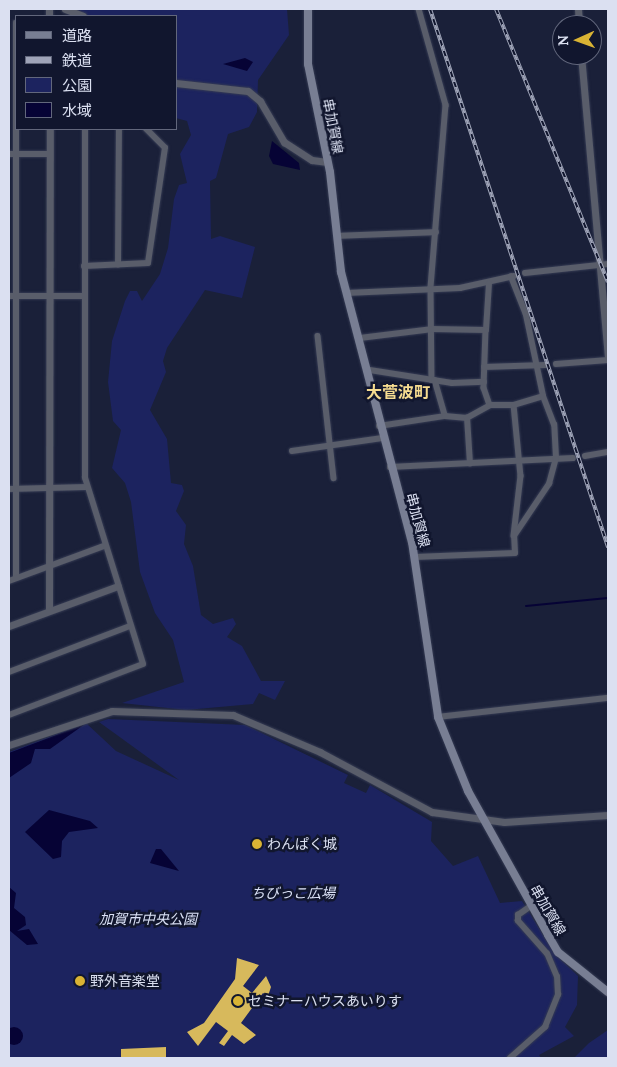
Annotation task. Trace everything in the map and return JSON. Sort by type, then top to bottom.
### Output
[{"type":"main road","name":"串加賀線","points":[[308,9],[308,64],[327,162],[346,293],[370,370],[379,426],[415,557],[438,717],[452,758],[485,822],[558,952],[608,992]]},
{"type":"street","points":[[65,9],[80,15]]},
{"type":"street","points":[[419,9],[446,104],[431,288],[433,380],[445,416]]},
{"type":"street","points":[[582,65],[598,264],[608,356]]},
{"type":"street","points":[[178,83],[248,91],[260,101],[284,142],[312,160],[327,162]]},
{"type":"street","points":[[16,130],[12,296],[12,489],[16,578]]},
{"type":"street","points":[[49,610],[50,130]]},
{"type":"street","points":[[9,715],[141,666],[118,586],[86,487],[83,296],[85,130]]},
{"type":"street","points":[[118,265],[119,130]]},
{"type":"street","points":[[84,266],[148,263],[165,148],[147,130]]},
{"type":"street","points":[[9,154],[50,154]]},
{"type":"street","points":[[337,236],[436,232]]},
{"type":"street","points":[[525,273],[608,264]]},
{"type":"street","points":[[346,293],[489,284],[512,276],[526,315],[534,366],[554,426],[556,458],[549,484],[514,536]]},
{"type":"street","points":[[489,284],[484,382],[490,405]]},
{"type":"street","points":[[12,296],[83,296]]},
{"type":"street","points":[[360,338],[432,329],[486,330]]},
{"type":"street","points":[[318,336],[334,478]]},
{"type":"street","points":[[556,364],[608,360]]},
{"type":"street","points":[[484,367],[545,365]]},
{"type":"street","points":[[370,370],[433,380],[484,382]]},
{"type":"street","points":[[379,426],[445,416],[467,418],[490,405],[514,405],[543,396]]},
{"type":"street","points":[[415,557],[515,553],[514,536],[519,459],[514,405]]},
{"type":"street","points":[[467,418],[470,464]]},
{"type":"street","points":[[292,451],[382,438]]},
{"type":"street","points":[[585,456],[608,452]]},
{"type":"street","points":[[390,467],[470,464],[519,459],[573,458]]},
{"type":"street","points":[[12,489],[86,487]]},
{"type":"street","points":[[9,581],[104,546]]},
{"type":"street","points":[[9,626],[118,586]]},
{"type":"street","points":[[9,672],[130,626]]},
{"type":"street","points":[[438,717],[608,698]]},
{"type":"street","points":[[9,745],[112,710],[233,716],[320,752],[432,812],[485,822],[608,815]]},
{"type":"street","points":[[510,1058],[545,1027],[558,995],[558,977],[543,948],[518,921],[518,915],[531,906]]},
{"type":"green space","points":[[63,9],[287,9],[289,35],[258,80],[257,112],[249,127],[228,134],[216,178],[210,181],[211,239],[220,236],[255,247],[242,298],[205,290],[167,348],[163,361],[166,372],[150,410],[167,439],[171,483],[182,485],[184,491],[176,511],[186,525],[184,544],[193,566],[201,615],[213,624],[233,618],[236,624],[227,637],[242,646],[261,681],[285,681],[275,700],[259,693],[253,704],[186,710],[122,703],[184,682],[173,640],[155,613],[140,572],[131,502],[125,483],[112,468],[121,430],[113,421],[108,382],[112,341],[125,301],[130,291],[137,291],[142,301],[160,274],[168,248],[174,199],[179,185],[187,183],[180,154],[191,135],[187,121],[178,119],[178,15],[68,15]]},
{"type":"green space","points":[[108,719],[245,725],[348,775],[344,783],[366,793],[370,785],[432,822],[431,841],[453,866],[478,856],[500,903],[522,901],[555,954],[578,976],[577,1005],[565,1027],[574,1036],[539,1055],[541,1058],[9,1058],[9,752],[86,723],[116,751],[179,780],[99,722]]},
{"type":"green space","points":[[608,1030],[608,1058],[574,1058],[589,1043]]},
{"type":"water","points":[[245,58],[253,62],[247,71],[223,64]]},
{"type":"water","points":[[272,141],[299,163],[300,170],[273,164],[269,156]]},
{"type":"water","points":[[85,724],[50,749],[35,749],[31,763],[9,778],[9,753]]},
{"type":"water","points":[[49,810],[90,821],[98,828],[69,832],[62,841],[61,857],[53,859],[25,832]]},
{"type":"water","points":[[156,849],[161,849],[179,871],[150,863]]},
{"type":"water","points":[[9,887],[16,893],[14,908],[25,917],[26,925],[17,931],[29,929],[38,944],[27,945],[9,930]]},
{"type":"water","points":[[14,1027],[20,1030],[23,1036],[20,1042],[14,1045],[8,1042],[5,1036],[8,1030]]},
{"type":"building","name":"セミナーハウスあいりす","points":[[237,958],[259,965],[243,986],[252,993],[266,976],[271,987],[268,996],[263,993],[241,1023],[256,1035],[244,1044],[232,1035],[224,1046],[219,1043],[228,1031],[216,1022],[198,1046],[187,1032],[204,1023],[235,979]]},
{"type":"building","points":[[166,1047],[166,1058],[121,1058],[121,1049]]},
{"type":"waterway","points":[[526,606],[608,598]]},
{"type":"tunnel","points":[[514,276],[525,273]]},
{"type":"railway","points":[[430,9],[608,547]]},
{"type":"railway","points":[[496,9],[608,282]]},
{"type":"place","name":"わんぱく城","points":[[257,844]]},
{"type":"place","name":"野外音楽堂","points":[[80,981]]},
{"type":"place","name":"セミナーハウスあいりす","points":[[238,1001]]},
{"type":"district","name":"大菅波町","points":[[398,392]]},
{"type":"park label","name":"ちびっこ広場","points":[[293,893]]},
{"type":"park label","name":"加賀市中央公園","points":[[148,919]]}]
